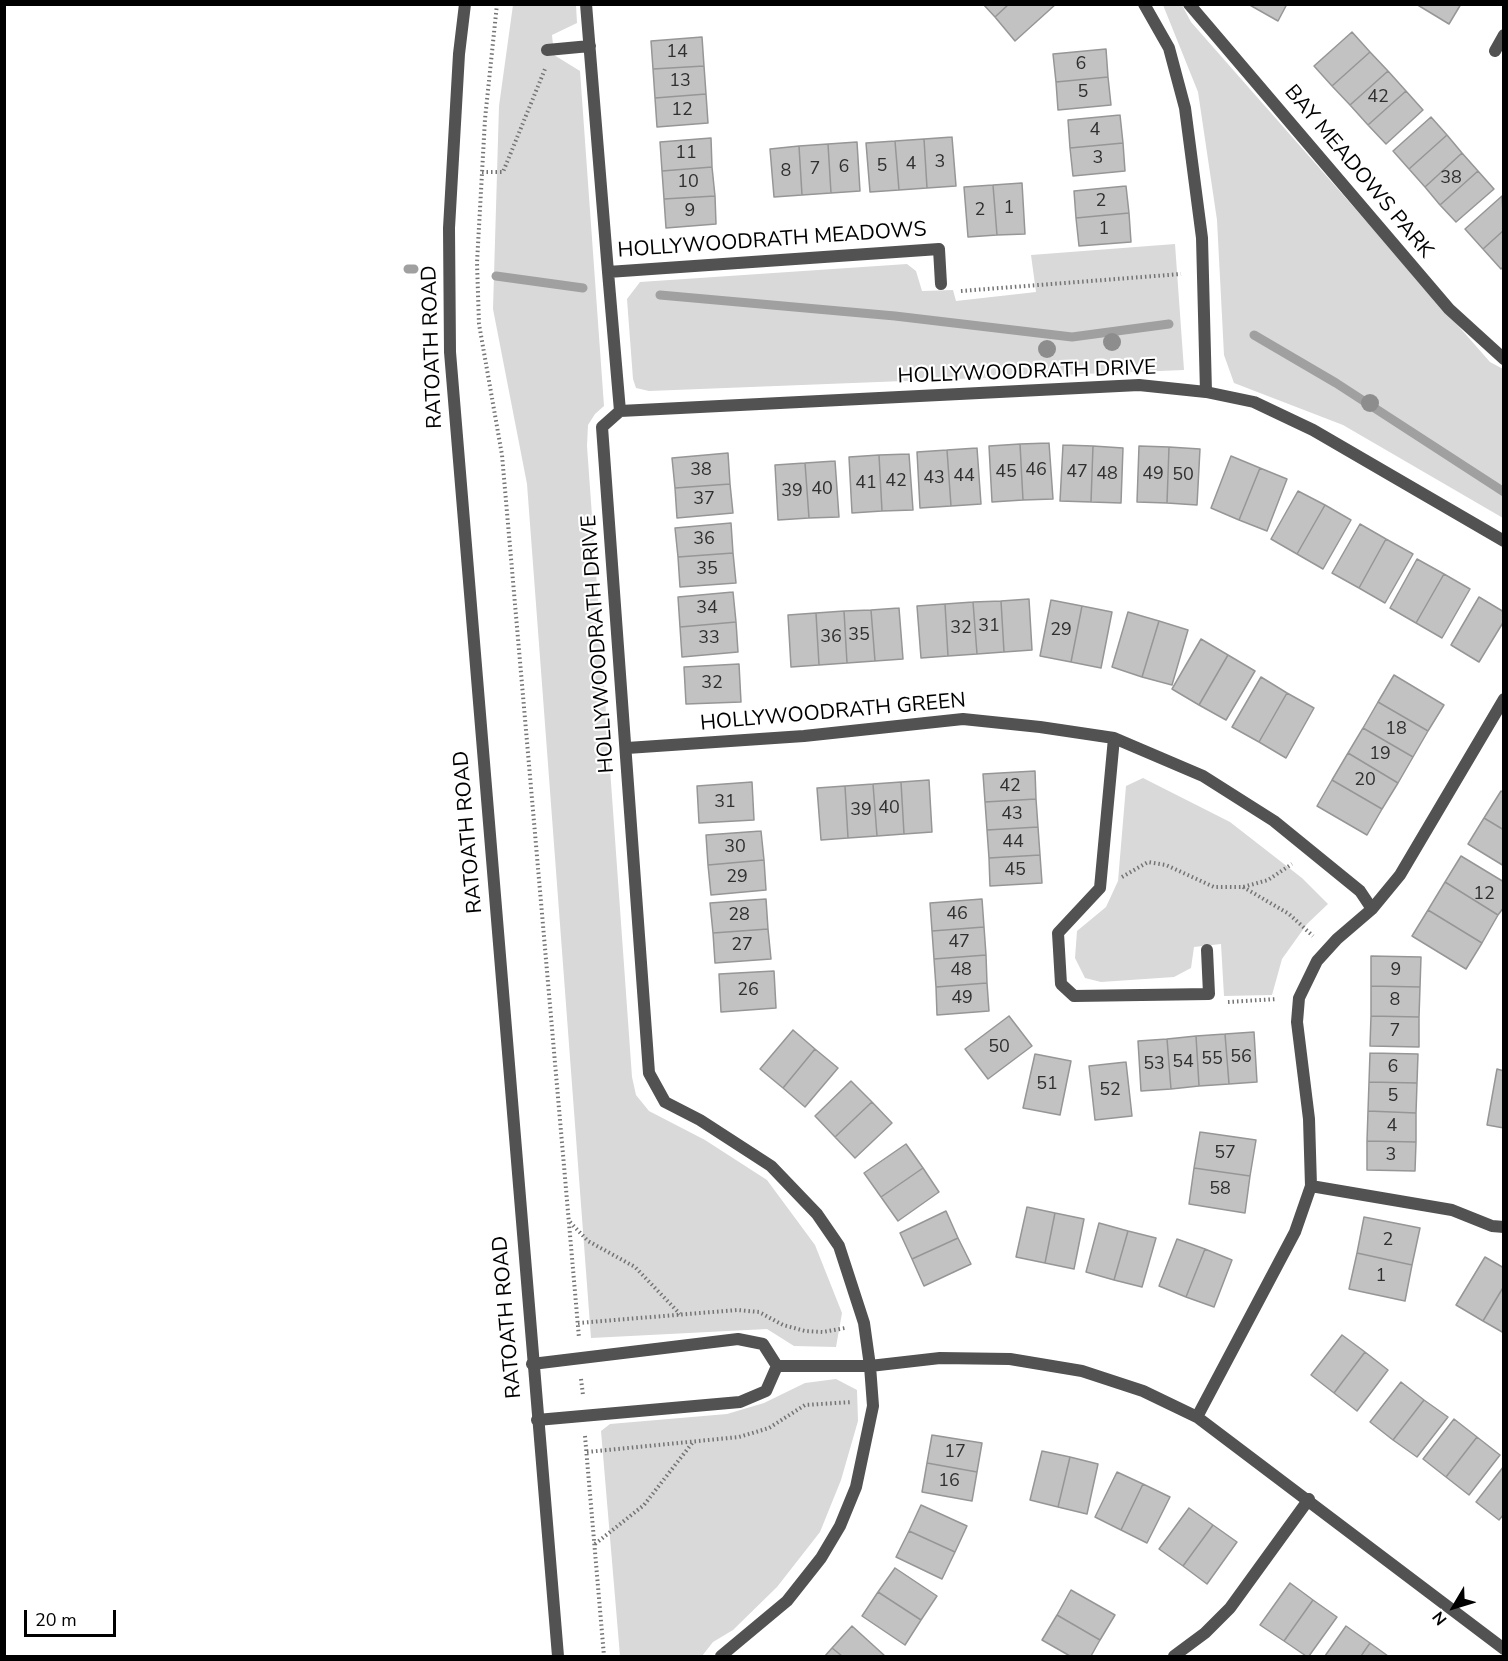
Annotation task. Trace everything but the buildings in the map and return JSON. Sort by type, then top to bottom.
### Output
[{"type":"street","name":"RATOATH ROAD","points":[[465,4],[459,54],[449,228],[450,352],[532,1364],[558,1656]]},
{"type":"street","name":"HOLLYWOODRATH MEADOWS","points":[[586,4],[620,411]]},
{"type":"street","points":[[1144,4],[1169,48],[1185,108],[1202,238],[1206,392]]},
{"type":"street","name":"BAY MEADOWS PARK","points":[[1190,4],[1449,309],[1503,359]]},
{"type":"street","points":[[1495,51],[1503,35]]},
{"type":"street","points":[[547,50],[590,46]]},
{"type":"street","name":"HOLLYWOODRATH MEADOWS","points":[[609,272],[939,249],[941,284]]},
{"type":"street","name":"HOLLYWOODRATH DRIVE","points":[[721,1656],[787,1601],[821,1558],[840,1526],[856,1487],[873,1406],[870,1366],[864,1323],[839,1246],[817,1214],[771,1166],[700,1120],[665,1102],[649,1073],[602,428],[620,411],[1139,385],[1206,392],[1254,402],[1313,430],[1503,542]]},
{"type":"street","points":[[1197,1417],[1295,1232],[1311,1186],[1309,1119],[1297,1022],[1299,998],[1317,961],[1372,909],[1400,874],[1503,699]]},
{"type":"street","name":"HOLLYWOODRATH GREEN","points":[[627,748],[804,735],[963,719],[1040,726],[1114,738],[1203,776],[1274,821],[1360,891],[1372,909]]},
{"type":"street","points":[[1114,738],[1100,888],[1058,933],[1061,984],[1074,996],[1209,994],[1207,950]]},
{"type":"street","points":[[1311,1186],[1452,1210],[1492,1226],[1503,1227]]},
{"type":"street","points":[[532,1364],[738,1339],[763,1344],[777,1366]]},
{"type":"street","points":[[777,1366],[870,1366],[940,1358],[1010,1359],[1082,1371],[1143,1391],[1197,1417],[1309,1499],[1503,1649]]},
{"type":"street","points":[[537,1420],[740,1402],[766,1391],[777,1366]]},
{"type":"street","points":[[1174,1656],[1204,1633],[1230,1608],[1309,1499]]},
{"type":"path","points":[[497,4],[482,172],[477,263],[479,324],[502,455],[569,1221],[604,1656]]},
{"type":"path","points":[[482,172],[503,172],[548,62],[547,50]]},
{"type":"path","points":[[941,284],[966,292],[1203,272]]},
{"type":"path","points":[[1100,888],[1148,862],[1166,865],[1214,887],[1243,887],[1268,880],[1293,863],[1305,847]]},
{"type":"path","points":[[1243,887],[1289,914],[1327,950]]},
{"type":"path","points":[[1209,994],[1222,1003],[1299,998]]},
{"type":"path","points":[[569,1221],[588,1241],[635,1267],[680,1314]]},
{"type":"path","points":[[587,1452],[753,1434],[769,1428],[805,1405],[815,1403],[844,1401],[873,1406]]},
{"type":"path","points":[[594,1545],[645,1505],[693,1442]]},
{"type":"shaded area","points":[[513,5],[576,5],[577,23],[552,35],[554,55],[580,71],[604,406],[588,425],[587,446],[632,1077],[636,1095],[649,1111],[705,1140],[767,1180],[815,1245],[842,1313],[836,1347],[794,1346],[767,1329],[591,1338],[527,484],[493,309],[499,106]]},
{"type":"shaded area","points":[[1163,5],[1182,5],[1191,22],[1490,362],[1503,369],[1503,518],[1343,425],[1234,383],[1224,355],[1217,220],[1198,92]]},
{"type":"shaded area","points":[[1175,244],[1184,370],[649,391],[636,388],[633,379],[627,299],[640,282],[907,264],[916,271],[922,291],[953,290],[956,301],[1036,292],[1031,255]]},
{"type":"shaded area","points":[[1143,778],[1230,822],[1302,878],[1328,904],[1307,924],[1282,959],[1272,995],[1224,996],[1221,944],[1194,947],[1191,968],[1174,977],[1101,982],[1085,978],[1075,958],[1077,931],[1106,907],[1118,881],[1126,786]]},
{"type":"shaded area","points":[[836,1379],[857,1390],[858,1421],[841,1480],[820,1532],[777,1587],[733,1630],[713,1642],[702,1656],[620,1656],[601,1431],[610,1424],[727,1414],[764,1403],[805,1383]]},
{"type":"waterway","points":[[408,269],[414,269]]},
{"type":"waterway","points":[[496,276],[583,288]]},
{"type":"waterway","points":[[660,295],[895,316],[1072,337],[1169,324]]},
{"type":"waterway","points":[[1254,335],[1336,383],[1504,492]]}]
